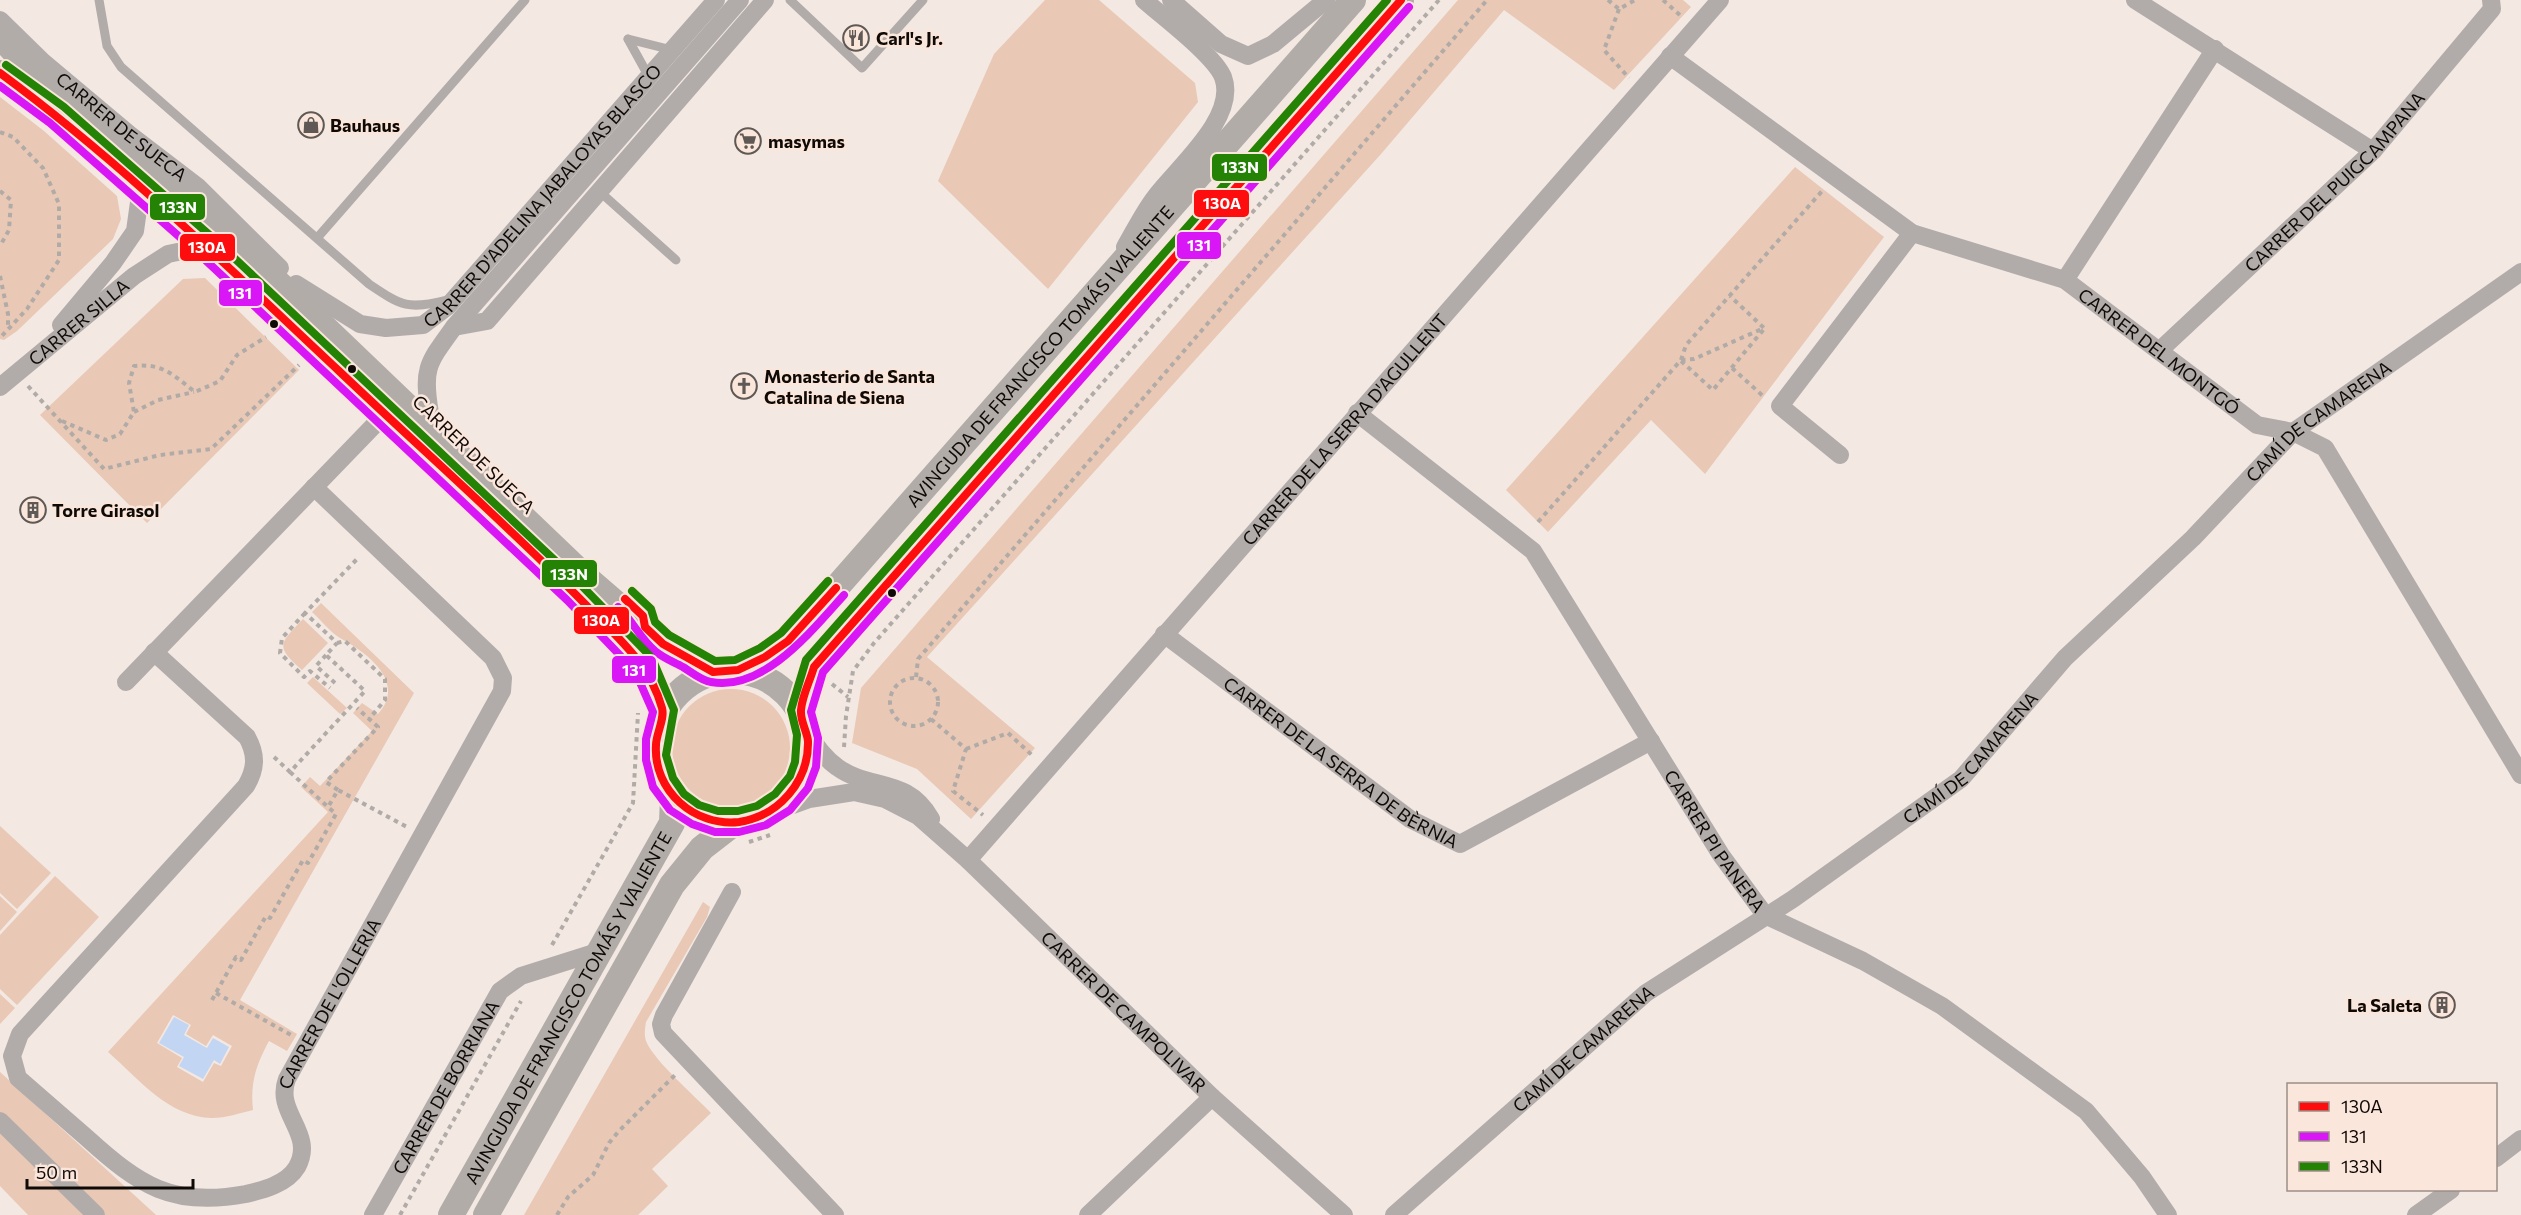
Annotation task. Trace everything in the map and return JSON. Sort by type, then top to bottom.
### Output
[{"type":"main road","name":"AVINGUDA DE FRANCISCO TOMÁS I VALIENTE","points":[[664,712],[676,694],[693,680],[765,657],[799,630],[1098,291],[1288,70],[1353,0]]},
{"type":"main road","name":"AVINGUDA DE FRANCISCO TOMÁS I VALIENTE","points":[[773,823],[801,780],[808,757],[804,723],[814,667],[1401,0]]},
{"type":"main road","name":"CARRER DE SUECA","points":[[0,36],[39,78],[255,261],[583,575],[663,644],[726,671],[764,677],[785,692],[804,723]]},
{"type":"main road","name":"CARRER DE SUECA","points":[[0,73],[57,115],[206,246],[574,593],[644,665],[664,712]]},
{"type":"main road","points":[[664,712],[656,734],[656,758],[663,780],[673,797],[692,813],[739,833]]},
{"type":"main road","name":"AVINGUDA DE FRANCISCO TOMÁS Y VALIENTE","points":[[451,1215],[672,823],[673,797]]},
{"type":"main road","points":[[486,1215],[672,885],[702,848],[739,833],[773,823]]},
{"type":"street","name":"CARRER D'ADELINA JABALOYAS BLASCO","points":[[341,313],[360,324],[386,328],[423,325],[455,299],[716,0]]},
{"type":"street","name":"CARRER D'ADELINA JABALOYAS BLASCO","points":[[430,412],[425,382],[433,356],[454,327],[740,0]]},
{"type":"street","name":"CARRER D'ADELINA JABALOYAS BLASCO","points":[[454,327],[487,321],[765,0]]},
{"type":"street","points":[[1098,291],[1154,198],[1216,124],[1224,101],[1223,77],[1207,56],[1143,0]]},
{"type":"street","points":[[1171,0],[1221,44],[1248,56],[1273,44],[1326,0]]},
{"type":"street","name":"CARRER DE LA SERRA D'AGULLENT","points":[[968,860],[1720,0]]},
{"type":"street","points":[[2135,0],[2373,152]]},
{"type":"street","name":"CARRER DEL PUIGCAMPANA","points":[[2159,351],[2373,152],[2492,9],[2491,0]]},
{"type":"street","name":"CARRER DE SUECA","points":[[0,20],[51,69],[130,135],[198,187],[296,284],[643,616],[645,627]]},
{"type":"street","points":[[2065,280],[2215,49]]},
{"type":"street","name":"CARRER DEL MONTGÓ","points":[[1670,56],[1912,233],[2065,280],[2257,425],[2292,432],[2325,448],[2521,775]]},
{"type":"street","name":"CARRER SILLA","points":[[35,356],[113,263],[135,231],[141,188]]},
{"type":"street","points":[[1840,455],[1780,406],[1912,233]]},
{"type":"street","name":"CARRER SILLA","points":[[35,356],[142,271],[168,254],[206,246]]},
{"type":"street","name":"CAMÍ DE CAMARENA","points":[[1394,1215],[1646,993],[1793,899],[1961,779],[2065,658],[2193,538],[2292,432],[2521,272]]},
{"type":"street","name":"CARRER DE SUECA","points":[[296,284],[341,313]]},
{"type":"street","points":[[0,387],[35,356]]},
{"type":"street","name":"CARRER PI PANERA","points":[[1357,413],[1533,551],[1721,855],[1765,915],[1863,961],[1942,1006],[2086,1111],[2142,1178],[2168,1215]]},
{"type":"street","points":[[126,682],[384,415]]},
{"type":"street","name":"CARRER DE L'OLLERIA","points":[[154,652],[247,737],[253,749],[255,762],[252,776],[246,786],[20,1034],[12,1056],[18,1077],[121,1169],[138,1180],[180,1196],[202,1199],[226,1198],[271,1187],[285,1180],[296,1170],[303,1145],[301,1132],[284,1103],[283,1089],[287,1079],[502,691],[503,678],[493,658],[314,487]]},
{"type":"street","name":"CARRER DE LA SERRA DE BÈRNIA","points":[[1164,634],[1410,819],[1460,844],[1651,741]]},
{"type":"street","name":"CARRER DE CAMPOLIVAR","points":[[804,723],[821,753],[838,769],[910,794],[923,806],[938,834]]},
{"type":"street","name":"CARRER DE CAMPOLIVAR","points":[[773,823],[809,799],[854,792],[872,795],[904,806],[968,860],[1212,1097],[1344,1215]]},
{"type":"street","points":[[732,892],[664,1015],[661,1024],[663,1033],[835,1215]]},
{"type":"street","name":"CARRER DE BORRIANA","points":[[373,1215],[500,991],[521,976],[600,951]]},
{"type":"street","points":[[1088,1215],[1212,1097]]},
{"type":"street","points":[[0,1121],[96,1215]]},
{"type":"street","points":[[2497,1157],[2521,1139]]},
{"type":"street","points":[[2416,1215],[2450,1191]]},
{"type":"lane","points":[[99,0],[107,46],[121,68],[318,237],[369,284],[398,304],[425,306],[455,299]]},
{"type":"lane","points":[[318,237],[525,0]]},
{"type":"lane","points":[[790,0],[862,68],[922,0]]},
{"type":"lane","points":[[1273,44],[1311,0]]},
{"type":"lane","points":[[649,77],[628,39],[672,50]]},
{"type":"lane","points":[[599,191],[676,260]]},
{"type":"path","points":[[844,754],[848,697],[853,671],[874,642],[1439,0]]},
{"type":"path","points":[[916,678],[918,659],[1487,0]]},
{"type":"path","points":[[1608,0],[1619,9]]},
{"type":"path","points":[[1635,0],[1619,9],[1604,50],[1640,90]]},
{"type":"path","points":[[0,132],[13,137],[43,168],[58,204],[59,260],[27,309],[0,338]]},
{"type":"path","points":[[1538,522],[1681,360],[1686,345],[1824,189]]},
{"type":"path","points":[[0,191],[11,200],[9,230],[0,246]]},
{"type":"path","points":[[0,276],[8,314],[8,330]]},
{"type":"path","points":[[1730,296],[1764,328]]},
{"type":"path","points":[[1681,360],[1694,359],[1764,328]]},
{"type":"path","points":[[1681,360],[1713,390],[1764,328]]},
{"type":"path","points":[[58,420],[106,440],[120,434],[134,412],[158,400],[195,392],[220,381],[237,356],[266,337]]},
{"type":"path","points":[[15,372],[104,469],[160,455],[211,449],[300,363],[309,371]]},
{"type":"path","points":[[134,412],[129,383],[134,366],[153,364],[169,372],[195,392]]},
{"type":"path","points":[[1732,368],[1764,396]]},
{"type":"path","points":[[330,688],[310,671],[304,677],[280,653],[282,638],[364,552]]},
{"type":"path","points":[[305,613],[337,643]]},
{"type":"path","points":[[335,683],[316,666],[337,643],[345,640],[385,679],[387,686],[385,700],[369,719]]},
{"type":"path","points":[[290,772],[365,691],[326,655]]},
{"type":"path","points":[[824,677],[848,697]]},
{"type":"path","points":[[916,678],[928,682],[937,696],[938,704],[932,719],[918,726],[910,726],[902,724],[891,712],[889,705],[892,689],[904,679],[916,678]]},
{"type":"path","points":[[400,1215],[633,803],[638,707]]},
{"type":"path","points":[[357,708],[378,727],[326,782],[413,830]]},
{"type":"path","points":[[932,719],[966,749]]},
{"type":"path","points":[[966,749],[1008,733],[1048,769]]},
{"type":"path","points":[[966,749],[953,791],[978,812]]},
{"type":"path","points":[[212,1000],[236,957],[241,960],[266,916],[270,918],[303,861],[308,863],[336,814],[266,750]]},
{"type":"path","points":[[328,807],[338,789]]},
{"type":"path","points":[[739,833],[773,823]]},
{"type":"path","points":[[216,993],[296,1039]]},
{"type":"path","points":[[557,1215],[568,1197],[593,1175],[609,1143],[618,1132],[678,1072]]},
{"type":"shaded area","points":[[1045,0],[1099,0],[1195,83],[1198,102],[1048,289],[938,181],[994,54]]},
{"type":"shaded area","points":[[1458,0],[1683,0],[1691,7],[1614,90],[1504,10],[1381,154],[927,657],[1035,748],[971,819],[917,769],[852,743],[861,688]]},
{"type":"shaded area","points":[[0,97],[44,131],[117,196],[121,219],[113,239],[17,331],[4,340],[0,339]]},
{"type":"shaded area","points":[[1795,167],[1884,237],[1705,474],[1651,420],[1548,532],[1506,490]]},
{"type":"shaded area","points":[[205,278],[299,370],[147,523],[40,415],[183,279]]},
{"type":"shaded area","points":[[321,603],[414,693],[240,1000],[297,1034],[287,1051],[269,1041],[255,1074],[252,1091],[253,1110],[217,1118],[196,1116],[168,1104],[155,1095],[108,1052],[328,812],[301,787],[310,777],[320,786],[372,731],[353,713],[362,703],[378,714],[386,702],[388,690],[379,668],[360,651],[333,633],[312,612]],"holes":[[[173,1015],[191,1025],[186,1034],[206,1046],[213,1035],[232,1046],[221,1066],[214,1063],[203,1082],[177,1067],[182,1058],[157,1043]]]},
{"type":"shaded area","points":[[303,619],[328,643],[302,670],[287,655],[283,645],[289,634]]},
{"type":"shaded area","points":[[313,677],[347,708],[340,714],[307,683]]},
{"type":"shaded area","points":[[731,689],[754,693],[773,706],[786,725],[790,748],[786,771],[773,790],[754,803],[731,807],[708,803],[689,790],[676,771],[672,748],[676,725],[689,706],[708,693]]},
{"type":"shaded area","points":[[0,826],[51,873],[17,909],[0,893]]},
{"type":"shaded area","points":[[55,876],[99,917],[17,1005],[0,989],[0,935]]},
{"type":"shaded area","points":[[0,896],[17,912],[0,931]]},
{"type":"shaded area","points":[[703,902],[710,907],[707,917],[646,1022],[645,1034],[650,1049],[657,1058],[711,1113],[652,1169],[668,1186],[638,1215],[524,1215]]},
{"type":"shaded area","points":[[0,994],[15,1008],[0,1024]]},
{"type":"shaded area","points":[[0,1072],[156,1215],[28,1215],[0,1186]]},
{"type":"water","points":[[174,1017],[189,1025],[184,1035],[207,1048],[213,1038],[229,1047],[220,1064],[214,1060],[203,1079],[179,1066],[184,1057],[159,1043]]},
{"type":"transit line","name":"133N","points":[[6,65],[64,107],[213,238],[581,585],[652,658],[674,710],[666,755],[673,778],[684,794],[699,805],[718,811],[738,811],[757,806],[775,794],[790,776],[795,762],[797,735],[791,710],[806,660],[1387,0]]},
{"type":"transit line","name":"130A","points":[[0,73],[89,143],[174,217],[495,517],[610,629],[632,652],[657,692],[663,712],[656,741],[657,762],[669,791],[680,803],[707,819],[739,822],[767,812],[779,804],[797,783],[807,756],[808,741],[801,710],[814,667],[1401,0]]},
{"type":"transit line","name":"131","points":[[0,86],[50,123],[199,254],[567,600],[635,671],[653,712],[646,739],[646,760],[653,787],[670,810],[692,824],[715,832],[739,832],[766,825],[790,810],[808,788],[816,767],[818,738],[811,712],[823,672],[1409,7]]},
{"type":"transit line","name":"133N","points":[[632,591],[651,609],[655,622],[669,635],[715,661],[735,660],[760,648],[781,633],[828,581]]},
{"type":"transit line","name":"130A","points":[[625,599],[643,616],[645,627],[663,644],[713,672],[738,670],[765,657],[788,641],[836,588]]},
{"type":"transit line","name":"131","points":[[618,607],[649,646],[661,656],[704,680],[731,683],[768,668],[786,655],[844,595]]},
{"type":"place","name":"Carl's Jr.","points":[[856,38]]},
{"type":"place","name":"Bauhaus","points":[[311,125]]},
{"type":"place","name":"masymas","points":[[748,141]]},
{"type":"place","name":"Monasterio de Santa Catalina de Siena","points":[[744,386]]},
{"type":"place","name":"Torre Girasol","points":[[33,510]]},
{"type":"place","name":"La Saleta","points":[[2442,1005]]}]
